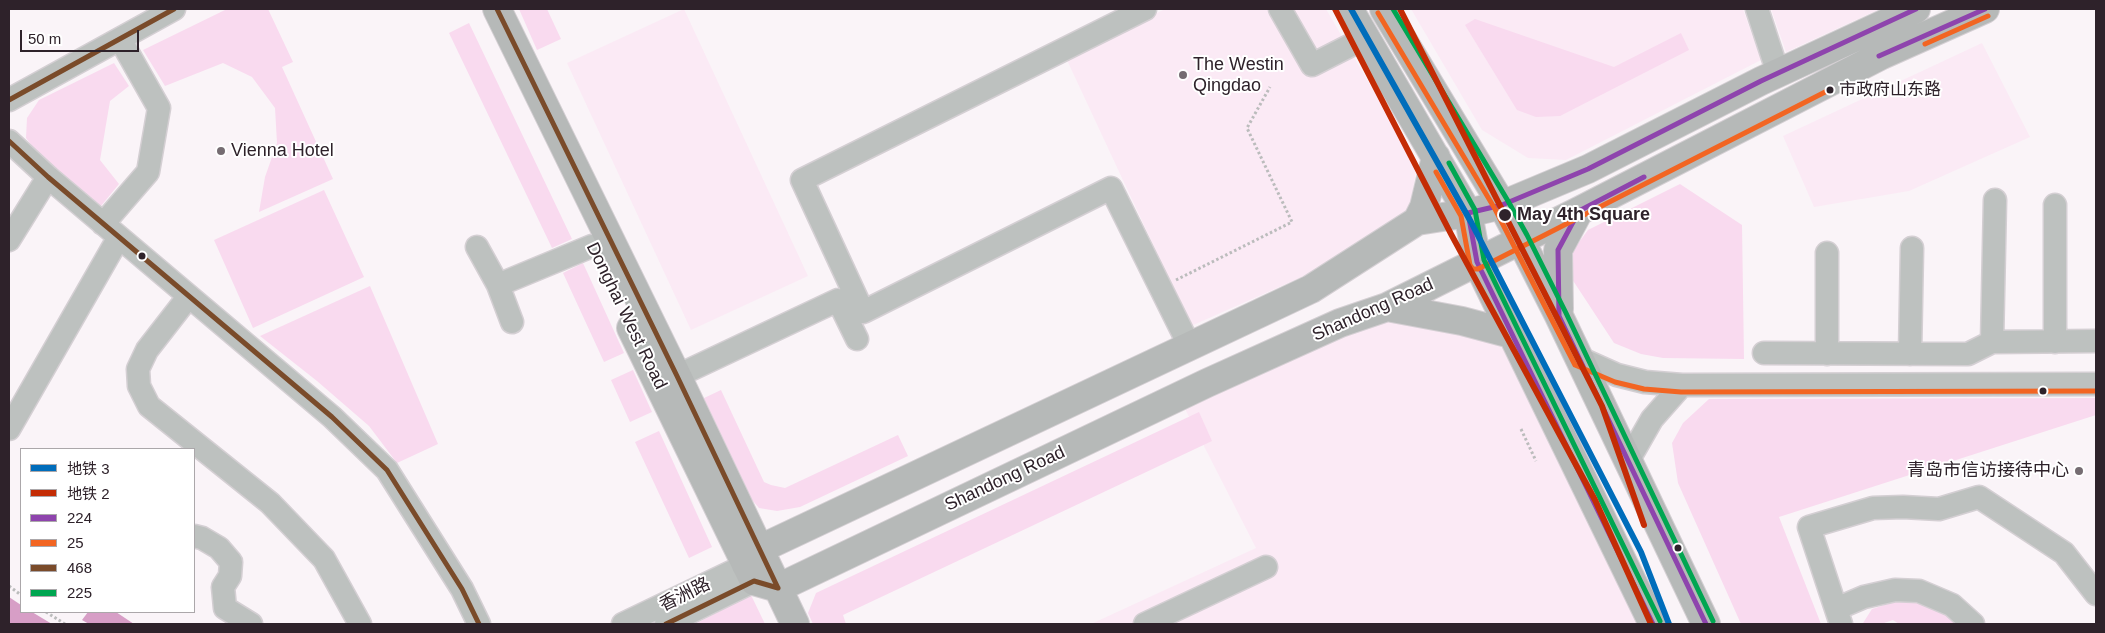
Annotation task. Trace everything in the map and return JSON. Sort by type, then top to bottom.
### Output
[{"type":"main road","name":"Donghai West Road","points":[[477,9],[592,246],[759,571],[795,624]]},
{"type":"main road","name":"Donghai West Road","points":[[497,9],[677,376],[759,571],[774,624]]},
{"type":"main road","points":[[1348,9],[1468,214],[1477,262],[1653,624]]},
{"type":"main road","points":[[1384,9],[1520,239],[1559,316],[1706,624]]},
{"type":"main road","points":[[759,571],[1189,346],[1311,289],[1417,221],[1468,214],[1502,206],[1588,169],[1778,73],[1916,9]]},
{"type":"main road","name":"Shandong Road","points":[[759,571],[1207,383],[1340,323],[1387,307],[1882,55],[1985,9]]},
{"type":"main road","points":[[1417,221],[1424,207],[1436,157]]},
{"type":"main road","points":[[1559,316],[1558,250],[1578,211]]},
{"type":"main road","points":[[1387,307],[1462,321],[1511,334]]},
{"type":"street","points":[[9,100],[174,9]]},
{"type":"street","points":[[1145,9],[802,180],[863,312],[1111,188],[1189,346]]},
{"type":"street","points":[[1280,9],[1312,65],[1365,38]]},
{"type":"street","points":[[1757,9],[1778,73]]},
{"type":"street","points":[[9,429],[111,230],[148,172],[160,108],[120,39]]},
{"type":"street","points":[[9,141],[48,177],[332,417],[387,470],[462,589],[479,624]]},
{"type":"street","points":[[9,240],[48,177]]},
{"type":"street","points":[[1992,342],[1995,200]]},
{"type":"street","points":[[2055,205],[2055,342]]},
{"type":"street","points":[[498,285],[592,246]]},
{"type":"street","points":[[477,247],[498,285],[512,322]]},
{"type":"street","points":[[1910,354],[1912,248]]},
{"type":"street","points":[[1827,253],[1827,354]]},
{"type":"street","points":[[189,296],[147,350],[138,369],[139,386],[148,406],[191,448]]},
{"type":"street","points":[[677,376],[838,300],[858,339]]},
{"type":"street","points":[[1764,353],[1968,354],[1992,342],[2096,341]]},
{"type":"street","points":[[1579,358],[1617,375],[1645,382],[1682,385],[2096,384]]},
{"type":"street","points":[[1628,460],[1652,419],[1682,385]]},
{"type":"street","points":[[197,454],[270,503],[324,559],[360,624]]},
{"type":"street","points":[[1973,624],[1952,605],[1919,591],[1895,590],[1864,597],[1838,617],[1809,527],[1873,508],[1903,507],[1939,510],[1979,497],[2064,553],[2096,594]]},
{"type":"street","points":[[195,536],[202,538],[219,548],[231,562],[230,576],[224,587],[225,608],[251,624]]},
{"type":"street","points":[[1145,624],[1266,567]]},
{"type":"street","points":[[666,624],[759,571]]},
{"type":"street","name":"香洲路","points":[[623,624],[759,571]]},
{"type":"path","points":[[1160,288],[1292,222],[1247,128],[1270,87]]},
{"type":"path","points":[[1521,429],[1536,461]]},
{"type":"path","points":[[9,586],[20,594]]},
{"type":"path","points":[[48,613],[65,624]]},
{"type":"shaded area","points":[[227,9],[268,9],[293,62],[282,67],[333,179],[259,212],[265,177],[277,143],[275,108],[252,77],[223,63],[165,86],[143,50]]},
{"type":"shaded area","points":[[519,9],[547,9],[561,39],[537,50]]},
{"type":"shaded area","points":[[684,9],[808,276],[691,330],[567,63]]},
{"type":"shaded area","points":[[1165,9],[1326,9],[1417,166],[1409,210],[1381,242],[1191,326],[1066,58]]},
{"type":"shaded area","points":[[1411,9],[1743,9],[1761,60],[1566,160],[1528,158],[1482,130]]},
{"type":"shaded area","points":[[1771,9],[1880,9],[1786,52]]},
{"type":"shaded area","points":[[1475,19],[1614,67],[1681,33],[1689,50],[1560,116],[1536,117],[1517,110],[1465,25]]},
{"type":"shaded area","points":[[469,23],[572,239],[552,248],[449,33]]},
{"type":"shaded area","points":[[1982,43],[2030,137],[1909,191],[1814,207],[1783,136]]},
{"type":"shaded area","points":[[114,63],[129,86],[110,101],[100,160],[119,184],[101,206],[37,153],[26,138],[27,118],[39,100]]},
{"type":"shaded area","points":[[1680,184],[1742,225],[1744,359],[1663,358],[1641,354],[1614,343],[1570,276],[1571,253],[1588,230]]},
{"type":"shaded area","points":[[324,190],[364,277],[253,328],[214,240]]},
{"type":"shaded area","points":[[583,263],[624,353],[604,362],[563,273]]},
{"type":"shaded area","points":[[370,286],[438,444],[397,463],[369,426],[317,381],[260,336]]},
{"type":"shaded area","points":[[1399,311],[1518,344],[1653,624],[1091,624],[1256,548],[1184,407]]},
{"type":"shaded area","points":[[633,370],[652,412],[630,422],[611,380]]},
{"type":"shaded area","points":[[721,390],[764,482],[771,485],[785,488],[898,435],[908,456],[800,507],[777,511],[759,508],[746,493],[702,399]]},
{"type":"shaded area","points":[[2096,398],[2096,415],[1779,517],[1821,624],[1741,624],[1678,483],[1672,443],[1683,423],[1709,399]]},
{"type":"shaded area","points":[[1199,412],[1212,441],[843,615],[846,624],[813,624],[808,613],[816,593]]},
{"type":"shaded area","points":[[659,431],[712,547],[689,558],[635,442]]},
{"type":"shaded area","points":[[751,595],[765,624],[695,624]]},
{"type":"shaded area","points":[[9,597],[20,604],[20,613],[34,613],[52,624],[9,624]]},
{"type":"shaded area","points":[[1894,602],[1926,602],[1959,624],[1899,624],[1893,620],[1881,624],[1863,623],[1872,609]]},
{"type":"shaded area","points":[[87,613],[118,613],[134,624],[89,624],[82,620]]},
{"type":"metro line","name":"2","points":[[1335,9],[1451,234],[1595,500],[1651,624]]},
{"type":"metro line","name":"3","points":[[1351,9],[1471,222],[1641,552],[1669,624]]},
{"type":"metro line","name":"2","points":[[1400,9],[1602,406],[1644,525]]},
{"type":"transit line","name":"468","points":[[9,100],[174,9]]},
{"type":"transit line","name":"468","points":[[497,9],[677,376],[778,588]]},
{"type":"transit line","name":"225","points":[[1393,9],[1527,235],[1713,621]]},
{"type":"transit line","name":"224","points":[[1653,624],[1477,262],[1468,213],[1502,205],[1588,169],[1761,81],[1916,9]]},
{"type":"transit line","name":"224","points":[[1879,56],[1985,9]]},
{"type":"transit line","name":"25","points":[[1378,13],[1495,209],[1575,365],[1615,382],[1644,389],[1681,392],[2096,391]]},
{"type":"transit line","name":"25","points":[[1925,44],[1988,16]]},
{"type":"transit line","name":"25","points":[[1436,172],[1461,216],[1470,265],[1473,269],[1478,269],[1831,89]]},
{"type":"transit line","name":"468","points":[[9,141],[48,177],[332,417],[387,470],[462,589],[479,624]]},
{"type":"transit line","name":"225","points":[[1449,163],[1475,210],[1484,260],[1660,621]]},
{"type":"transit line","name":"224","points":[[1644,177],[1579,211],[1558,250],[1559,316],[1706,624]]},
{"type":"transit line","name":"468","points":[[666,624],[754,581],[778,588]]},
{"type":"place","name":"The Westin Qingdao","points":[[1183,75]]},
{"type":"place","name":"市政府山东路","points":[[1830,90]]},
{"type":"place","name":"Vienna Hotel","points":[[221,151]]},
{"type":"place","name":"May 4th Square","points":[[1505,215]]},
{"type":"place","name":"青岛市信访接待中心","points":[[2079,471]]}]
